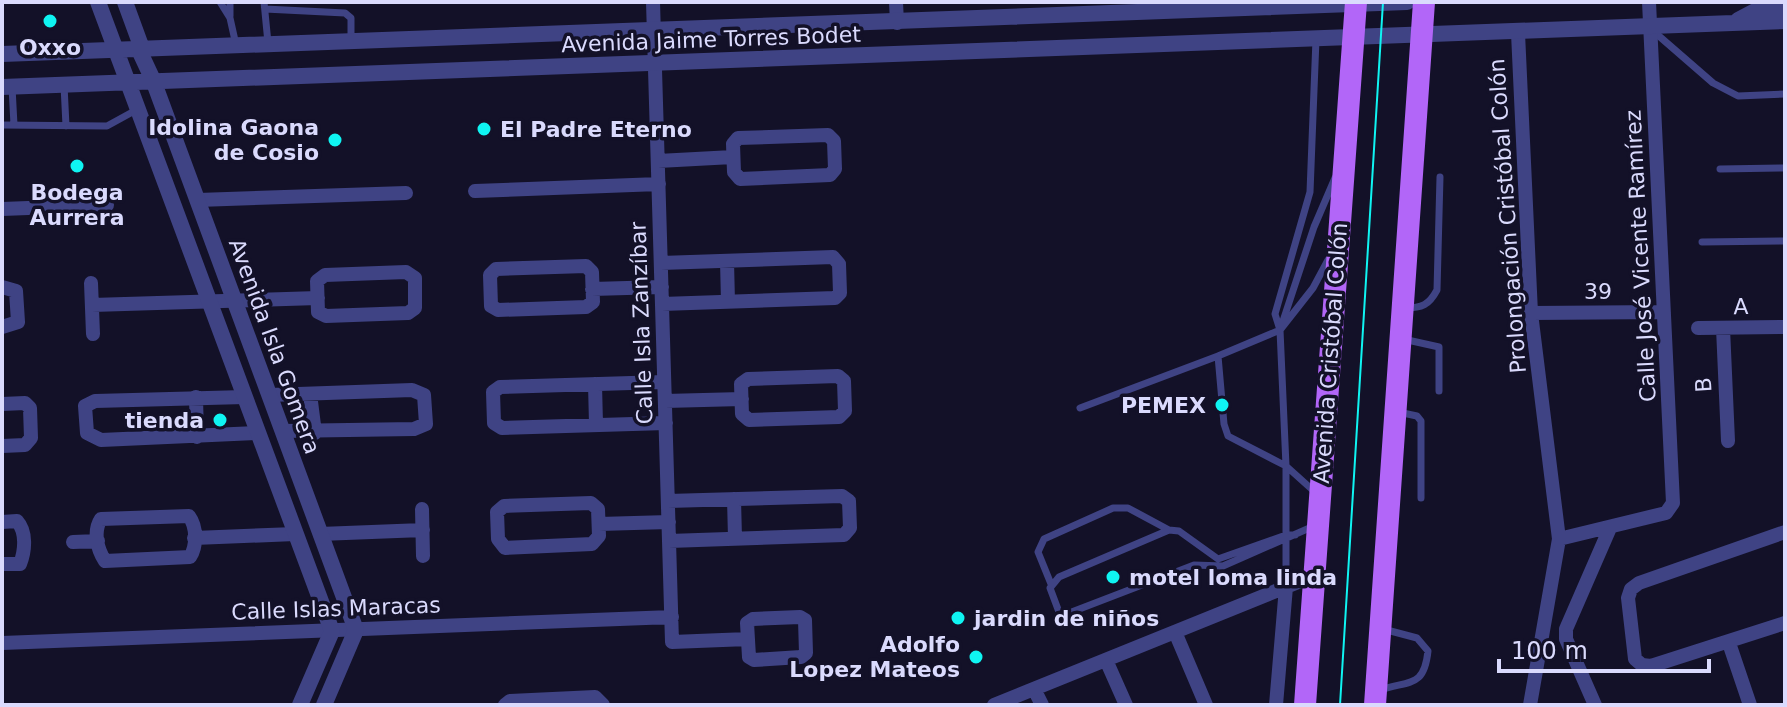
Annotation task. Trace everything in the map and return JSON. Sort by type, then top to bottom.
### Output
[{"type":"main road","points":[[1377,698],[1424,2]]},
{"type":"main road","name":"Avenida Cristóbal Colón","points":[[1305,705],[1356,3]]},
{"type":"street","name":"Avenida Isla Gomera","points":[[98,2],[332,631]]},
{"type":"street","name":"Avenida Isla Gomera","points":[[125,2],[140,43],[139,50],[198,200],[356,630]]},
{"type":"street","name":"Calle Isla Zanzíbar","points":[[653,2],[672,642],[748,639]]},
{"type":"street","points":[[896,2],[897,23]]},
{"type":"street","name":"Avenida Jaime Torres Bodet","points":[[2,54],[897,23],[1077,9],[1407,2]]},
{"type":"street","name":"Calle José Vicente Ramírez","points":[[1610,528],[1666,513],[1672,508],[1649,2]]},
{"type":"street","points":[[1733,23],[1755,11],[1785,9]]},
{"type":"street","points":[[1733,23],[1785,21]]},
{"type":"street","name":"Avenida Jaime Torres Bodet","points":[[7,87],[1422,37],[1733,23]]},
{"type":"street","name":"Prolongación Cristóbal Colón","points":[[1518,33],[1531,313],[1559,539],[1530,705]]},
{"type":"street","points":[[828,135],[834,141],[835,169],[830,175],[740,179],[734,172],[733,157],[733,144],[738,138],[828,135]]},
{"type":"street","points":[[658,161],[733,157]]},
{"type":"street","points":[[475,191],[659,184]]},
{"type":"street","points":[[198,200],[406,193]]},
{"type":"street","points":[[2,209],[107,205]]},
{"type":"street","points":[[661,263],[833,257],[839,264],[840,293],[835,298],[662,304]]},
{"type":"street","points":[[727,261],[728,302]]},
{"type":"street","points":[[586,266],[592,272],[592,289],[593,302],[586,307],[498,310],[491,306],[490,275],[496,269],[586,266]]},
{"type":"street","points":[[406,272],[415,278],[415,308],[408,313],[326,316],[318,312],[318,298],[317,281],[325,275],[406,272]]},
{"type":"street","points":[[91,283],[93,334]]},
{"type":"street","points":[[2,287],[16,291],[18,322],[2,327]]},
{"type":"street","points":[[592,289],[662,287]]},
{"type":"street","points":[[92,305],[318,298]]},
{"type":"street","name":"39","points":[[1531,313],[1664,312]]},
{"type":"street","name":"A","points":[[1698,328],[1785,327]]},
{"type":"street","name":"B","points":[[1723,328],[1728,441]]},
{"type":"street","points":[[838,376],[844,381],[845,411],[839,417],[749,420],[742,414],[742,399],[741,384],[748,379],[838,376]]},
{"type":"street","points":[[664,382],[500,387],[493,392],[494,423],[502,428],[666,423]]},
{"type":"street","points":[[595,384],[596,424]]},
{"type":"street","points":[[270,395],[412,390],[424,395],[426,424],[414,429],[315,433],[283,431]]},
{"type":"street","points":[[310,394],[315,433]]},
{"type":"street","points":[[196,397],[197,437]]},
{"type":"street","points":[[245,397],[95,401],[85,406],[87,433],[101,440],[258,433]]},
{"type":"street","points":[[665,401],[742,399]]},
{"type":"street","points":[[2,404],[25,403],[30,408],[31,438],[25,445],[2,446]]},
{"type":"street","points":[[668,501],[842,496],[849,501],[850,528],[844,535],[669,541]]},
{"type":"street","points":[[734,499],[735,538]]},
{"type":"street","points":[[591,503],[598,509],[599,524],[599,536],[592,544],[505,548],[498,539],[497,512],[504,506],[591,503]]},
{"type":"street","points":[[422,509],[423,556]]},
{"type":"street","points":[[189,516],[193,522],[194,538],[195,549],[190,557],[105,561],[99,552],[97,525],[101,519],[189,516]]},
{"type":"street","points":[[2,522],[17,521],[31,543],[20,564],[2,564]]},
{"type":"street","points":[[599,524],[669,522]]},
{"type":"street","points":[[1559,539],[1610,528]]},
{"type":"street","points":[[1595,705],[1566,639],[1566,629],[1610,528]]},
{"type":"street","points":[[320,534],[423,530]]},
{"type":"street","points":[[1785,532],[1631,589],[1628,598],[1635,659],[1642,665],[1651,666],[1785,623]]},
{"type":"street","points":[[194,538],[295,534]]},
{"type":"street","points":[[73,542],[98,541]]},
{"type":"street","points":[[994,705],[1313,576]]},
{"type":"street","points":[[1276,705],[1286,587]]},
{"type":"street","name":"Calle Islas Maracas","points":[[2,643],[672,617]]},
{"type":"street","points":[[800,617],[805,620],[806,653],[801,657],[754,660],[749,657],[748,639],[747,623],[753,619],[800,617]]},
{"type":"street","points":[[324,705],[356,630]]},
{"type":"street","points":[[300,705],[332,631]]},
{"type":"street","points":[[1175,632],[1206,705]]},
{"type":"street","points":[[1729,643],[1750,705]]},
{"type":"street","points":[[1106,660],[1126,705]]},
{"type":"street","points":[[1034,689],[1042,705]]},
{"type":"street","points":[[505,705],[510,701],[595,697],[603,705]]},
{"type":"lane","points":[[220,2],[230,18]]},
{"type":"lane","points":[[230,2],[236,45]]},
{"type":"lane","points":[[268,45],[264,5],[345,13],[351,18],[351,42]]},
{"type":"lane","points":[[1651,28],[1725,90],[1738,96],[1785,94]]},
{"type":"lane","points":[[1286,587],[1286,466],[1280,330],[1275,314],[1310,192],[1316,39]]},
{"type":"lane","points":[[64,85],[66,126]]},
{"type":"lane","points":[[7,87],[14,125]]},
{"type":"lane","points":[[2,125],[107,126],[138,109]]},
{"type":"lane","points":[[1280,330],[1314,227],[1345,156]]},
{"type":"lane","points":[[1720,169],[1785,168]]},
{"type":"lane","points":[[1403,308],[1419,308],[1430,303],[1437,290],[1440,177]]},
{"type":"lane","points":[[1080,408],[1280,330],[1326,265],[1339,226]]},
{"type":"lane","points":[[1702,242],[1785,241]]},
{"type":"lane","points":[[1401,339],[1439,347],[1439,391]]},
{"type":"lane","points":[[1218,356],[1226,432],[1232,439],[1286,466],[1320,497]]},
{"type":"lane","points":[[1396,412],[1409,413],[1421,421],[1421,498]]},
{"type":"lane","points":[[1286,538],[1219,567],[1194,565],[1067,614],[1058,610],[1038,552],[1044,539],[1113,508],[1128,508],[1169,530],[1179,531],[1218,559],[1295,535],[1318,524]]},
{"type":"lane","points":[[1051,584],[1169,530]]},
{"type":"lane","points":[[1377,698],[1420,678],[1426,670],[1428,651],[1417,638],[1381,628]]},
{"type":"tram line","points":[[1340,705],[1383,2]]},
{"type":"place","name":"Oxxo","points":[[50,21]]},
{"type":"place","name":"El Padre Eterno","points":[[484,129]]},
{"type":"place","name":"Idolina Gaona de Cosio","points":[[335,140]]},
{"type":"place","name":"Bodega Aurrera","points":[[77,166]]},
{"type":"place","name":"PEMEX","points":[[1222,405]]},
{"type":"place","name":"tienda","points":[[220,420]]},
{"type":"place","name":"motel loma linda","points":[[1113,577]]},
{"type":"place","name":"jardin de niños","points":[[958,618]]},
{"type":"place","name":"Adolfo Lopez Mateos","points":[[976,657]]}]
